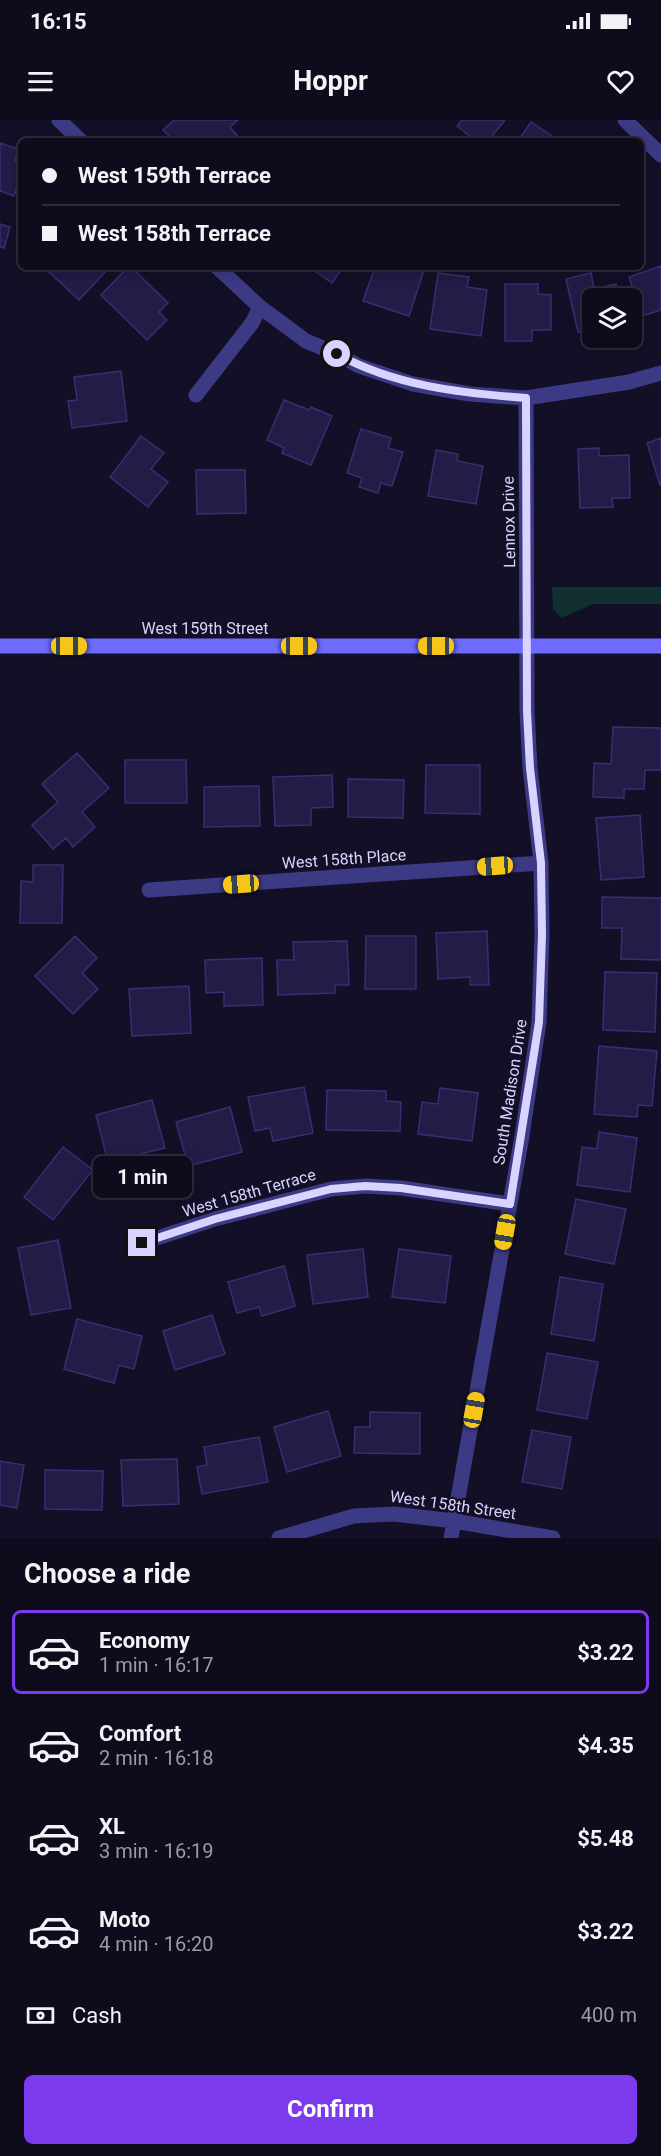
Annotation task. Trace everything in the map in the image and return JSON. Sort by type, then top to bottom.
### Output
[{"type":"main road","name":"West 159th Street","points":[[0,646],[661,646]]},
{"type":"street","points":[[59,120],[78,138]]},
{"type":"street","points":[[625,120],[644,138]]},
{"type":"street","points":[[644,138],[661,155]]},
{"type":"street","points":[[220,270],[260,307],[306,341],[358,366],[412,384],[470,394],[526,398],[629,382],[661,373]]},
{"type":"street","points":[[196,395],[252,323],[260,307]]},
{"type":"street","name":"Lennox Drive","points":[[526,398],[528,646]]},
{"type":"street","name":"South Madison Drive","points":[[451,1538],[510,1204],[539,1022],[542,935],[541,863],[530,768],[527,711],[528,646]]},
{"type":"street","name":"West 158th Place","points":[[149,890],[541,863]]},
{"type":"street","name":"West 158th Terrace","points":[[142,1243],[215,1219],[331,1189],[365,1186],[401,1188],[510,1204]]},
{"type":"street","name":"West 158th Street","points":[[279,1538],[354,1516],[373,1514],[394,1514],[454,1521],[553,1538]]},
{"type":"green space","points":[[552,587],[661,587],[661,604],[593,604],[562,618],[553,609]]},
{"type":"building","points":[[174,120],[238,120],[230,127],[239,138],[171,138],[163,130]]},
{"type":"building","points":[[462,120],[505,120],[490,138],[472,138],[457,126]]},
{"type":"building","points":[[531,122],[555,138],[520,138]]},
{"type":"building","points":[[0,143],[18,149],[15,161],[18,162],[18,184],[14,196],[0,191]]},
{"type":"building","points":[[0,224],[10,227],[4,248],[0,247]]},
{"type":"building","points":[[661,266],[661,310],[642,316],[642,288],[633,288],[629,277]]},
{"type":"building","points":[[51,270],[107,270],[79,300],[49,272]]},
{"type":"building","points":[[125,270],[134,270],[168,303],[159,312],[167,320],[147,340],[101,295]]},
{"type":"building","points":[[313,270],[341,270],[332,283]]},
{"type":"building","points":[[374,270],[424,270],[409,316],[363,301]]},
{"type":"building","points":[[438,273],[469,277],[467,287],[487,290],[481,336],[430,329]]},
{"type":"building","points":[[591,273],[594,288],[582,288],[582,331],[578,332],[566,279]]},
{"type":"building","points":[[505,284],[538,284],[538,294],[551,295],[551,330],[532,330],[532,341],[505,341]]},
{"type":"building","points":[[616,284],[617,288],[598,288]]},
{"type":"building","points":[[121,371],[127,421],[72,428],[68,401],[77,400],[74,377]]},
{"type":"building","points":[[284,400],[309,410],[311,407],[332,416],[311,465],[282,453],[284,448],[267,440]]},
{"type":"building","points":[[361,429],[391,438],[388,448],[403,452],[392,486],[381,483],[378,493],[359,487],[362,478],[347,473]]},
{"type":"building","points":[[141,436],[164,453],[151,469],[168,482],[148,507],[110,477]]},
{"type":"building","points":[[661,438],[661,484],[660,485],[647,443]]},
{"type":"building","points":[[599,448],[599,456],[629,455],[630,498],[612,498],[613,507],[580,508],[578,449]]},
{"type":"building","points":[[436,450],[458,454],[457,461],[483,466],[476,504],[428,496]]},
{"type":"building","points":[[196,470],[245,470],[246,513],[197,514]]},
{"type":"building","points":[[613,727],[661,728],[661,770],[645,770],[644,789],[624,789],[624,798],[593,797],[594,763],[611,764]]},
{"type":"building","points":[[77,753],[109,788],[82,812],[95,827],[73,847],[66,838],[53,849],[32,825],[58,802],[42,784]]},
{"type":"building","points":[[125,760],[186,760],[187,803],[125,803]]},
{"type":"building","points":[[426,765],[480,765],[480,814],[425,813]]},
{"type":"building","points":[[332,775],[333,807],[311,808],[311,825],[275,826],[273,777]]},
{"type":"building","points":[[348,779],[404,780],[403,818],[348,817]]},
{"type":"building","points":[[259,786],[260,826],[204,827],[204,787]]},
{"type":"building","points":[[640,815],[644,877],[601,880],[596,818]]},
{"type":"building","points":[[33,865],[63,865],[62,923],[20,923],[21,881],[33,882]]},
{"type":"building","points":[[602,897],[661,898],[661,960],[621,959],[622,928],[602,928]]},
{"type":"building","points":[[487,931],[489,985],[470,985],[470,977],[438,979],[436,933]]},
{"type":"building","points":[[75,936],[97,958],[82,973],[98,989],[73,1014],[35,976]]},
{"type":"building","points":[[366,936],[416,936],[416,989],[365,989]]},
{"type":"building","points":[[347,941],[349,985],[335,985],[335,993],[278,995],[277,960],[294,960],[293,942]]},
{"type":"building","points":[[262,958],[263,1005],[224,1006],[224,992],[206,993],[205,960]]},
{"type":"building","points":[[605,972],[657,973],[655,1032],[603,1030]]},
{"type":"building","points":[[189,986],[191,1033],[132,1036],[129,989]]},
{"type":"building","points":[[599,1046],[657,1051],[652,1106],[638,1105],[637,1117],[594,1114]]},
{"type":"building","points":[[304,1087],[313,1133],[273,1141],[270,1128],[255,1131],[248,1097]]},
{"type":"building","points":[[440,1088],[478,1093],[472,1141],[418,1134],[422,1102],[438,1104]]},
{"type":"building","points":[[327,1090],[386,1091],[386,1101],[401,1102],[400,1131],[326,1130]]},
{"type":"building","points":[[152,1100],[165,1148],[108,1162],[96,1115]]},
{"type":"building","points":[[230,1107],[242,1152],[188,1166],[176,1122]]},
{"type":"building","points":[[599,1132],[637,1138],[630,1192],[577,1185],[582,1147],[597,1149]]},
{"type":"building","points":[[63,1147],[93,1170],[53,1220],[24,1197]]},
{"type":"building","points":[[576,1199],[626,1209],[614,1264],[565,1254]]},
{"type":"building","points":[[58,1240],[71,1308],[31,1315],[18,1248]]},
{"type":"building","points":[[363,1249],[368,1297],[313,1304],[307,1255]]},
{"type":"building","points":[[399,1249],[451,1256],[445,1303],[392,1297]]},
{"type":"building","points":[[284,1266],[295,1306],[262,1316],[259,1307],[237,1313],[228,1282]]},
{"type":"building","points":[[560,1277],[603,1284],[594,1341],[551,1334]]},
{"type":"building","points":[[212,1315],[225,1354],[175,1370],[163,1331]]},
{"type":"building","points":[[77,1319],[142,1336],[134,1369],[119,1365],[114,1383],[64,1369]]},
{"type":"building","points":[[547,1353],[598,1362],[587,1419],[537,1410]]},
{"type":"building","points":[[328,1411],[341,1456],[287,1472],[274,1427]]},
{"type":"building","points":[[370,1412],[420,1413],[420,1454],[354,1453],[355,1427],[370,1427]]},
{"type":"building","points":[[532,1430],[571,1437],[562,1489],[522,1482]]},
{"type":"building","points":[[259,1437],[268,1482],[202,1494],[197,1467],[207,1465],[204,1447]]},
{"type":"building","points":[[177,1459],[179,1504],[123,1506],[121,1460]]},
{"type":"building","points":[[0,1461],[24,1465],[17,1508],[0,1505]]},
{"type":"building","points":[[45,1470],[103,1471],[102,1510],[45,1509]]},
{"type":"route","points":[[142,1243],[215,1219],[331,1189],[365,1186],[401,1188],[510,1204],[539,1022],[542,935],[541,863],[530,768],[527,711],[526,398],[470,394],[412,384],[358,366],[337,354]]}]
